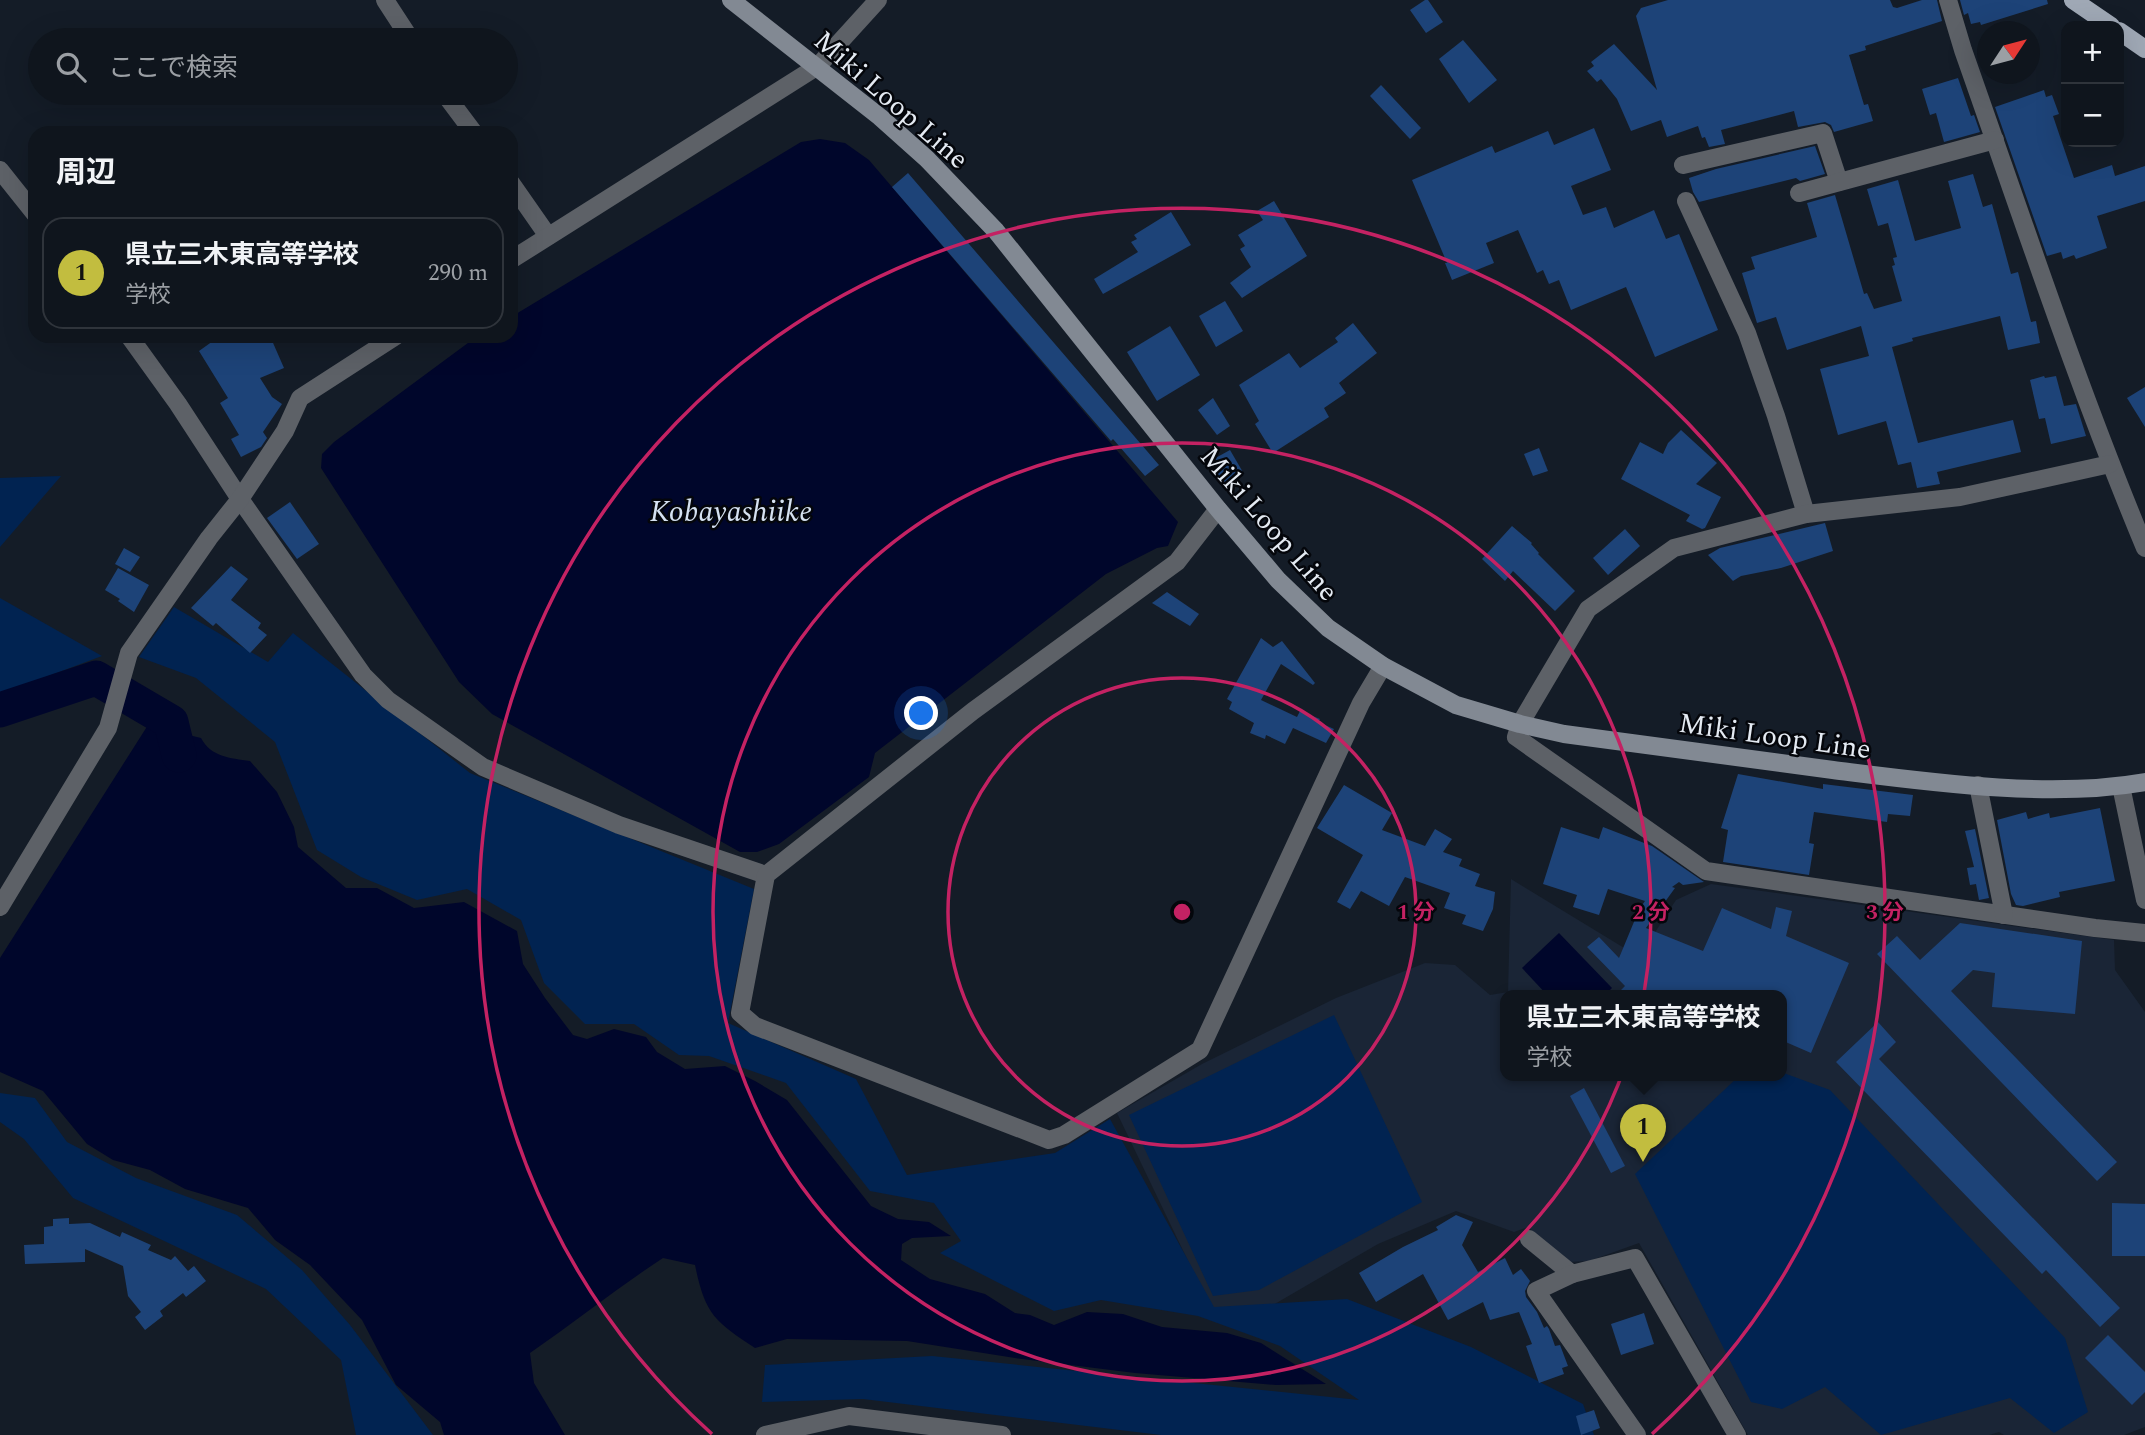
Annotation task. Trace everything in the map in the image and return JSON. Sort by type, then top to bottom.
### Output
[{"type":"main road","name":"Miki Loop Line","points":[[731,0],[818,66],[927,159],[996,232],[1278,580],[1328,628],[1383,666],[1456,705],[1564,734],[1896,778],[1978,785],[2049,788],[2121,786],[2145,782]]},
{"type":"main road","points":[[2073,0],[2104,21]]},
{"type":"main road","points":[[2124,34],[2145,49]]},
{"type":"street","points":[[385,0],[403,28]]},
{"type":"street","points":[[518,255],[818,66],[878,0]]},
{"type":"street","points":[[1948,0],[1963,50],[2110,464],[2145,548]]},
{"type":"street","points":[[453,105],[469,126]]},
{"type":"street","points":[[1683,165],[1823,133],[1839,182]]},
{"type":"street","points":[[1800,193],[1995,140]]},
{"type":"street","points":[[0,170],[28,205]]},
{"type":"street","points":[[518,193],[548,236]]},
{"type":"street","points":[[1686,201],[1747,333],[1806,514]]},
{"type":"street","points":[[134,343],[363,675],[388,700],[484,767],[619,825],[766,875]]},
{"type":"street","points":[[0,907],[108,729],[129,653],[209,538],[240,499],[285,431],[300,398],[385,343]]},
{"type":"street","points":[[2110,464],[1960,497],[1806,514],[1674,548],[1588,609],[1520,724],[1516,737],[1706,871],[2145,933]]},
{"type":"street","points":[[1218,509],[1177,562],[973,710],[766,875],[740,1013],[755,1026],[1049,1140],[1064,1135],[1200,1050],[1361,703],[1383,666]]},
{"type":"street","points":[[1978,785],[2004,915]]},
{"type":"street","points":[[2121,786],[2145,900]]},
{"type":"street","points":[[1529,1239],[1572,1274]]},
{"type":"street","points":[[1637,1435],[1536,1291],[1572,1274],[1635,1258],[1737,1435]]},
{"type":"street","points":[[765,1435],[849,1416],[1002,1435]]},
{"type":"shaded area","points":[[61,476],[0,547],[0,478]]},
{"type":"shaded area","points":[[0,598],[102,656],[0,694]]},
{"type":"shaded area","points":[[174,607],[268,662],[293,633],[470,773],[754,889],[728,1023],[856,1079],[907,1175],[1055,1153],[1110,1119],[1214,1307],[1347,1299],[1471,1347],[1583,1404],[1594,1435],[1161,1435],[863,1399],[762,1402],[765,1365],[932,1356],[1359,1400],[1280,1346],[1198,1316],[1101,1300],[1054,1311],[940,1253],[961,1241],[934,1203],[870,1191],[786,1083],[709,1056],[679,1055],[634,1024],[585,1024],[544,983],[521,920],[467,889],[417,900],[361,877],[317,850],[275,742],[196,678],[139,657]]},
{"type":"shaded area","points":[[1511,879],[1639,957],[1676,900],[1711,884],[2114,940],[2115,970],[2145,1012],[2145,1427],[2124,1435],[2004,1435],[1999,1432],[1989,1435],[1748,1435],[1639,1243],[1589,1261],[1567,1262],[1528,1227],[1514,1232],[1456,1211],[1378,1244],[1266,1309],[1213,1313],[1117,1113],[1202,1064],[1336,998],[1425,963],[1455,965],[1490,995],[1500,993],[1500,1081],[1787,1081],[1787,990],[1508,990]]},
{"type":"shaded area","points":[[1334,1015],[1422,1202],[1259,1290],[1213,1296],[1129,1115]]},
{"type":"shaded area","points":[[1787,1074],[1830,1090],[2065,1338],[2088,1412],[2054,1433],[2010,1398],[1881,1435],[1825,1387],[1782,1409],[1751,1402],[1635,1174],[1734,1081],[1787,1081]]},
{"type":"shaded area","points":[[0,1093],[35,1098],[67,1142],[136,1178],[237,1215],[302,1270],[350,1325],[433,1435],[356,1435],[341,1360],[266,1289],[73,1198],[24,1139],[0,1122]]},
{"type":"water","name":"Kobayashiike","points":[[820,139],[845,143],[869,160],[1178,522],[1168,546],[1157,548],[1106,574],[875,753],[869,777],[779,844],[757,852],[740,852],[492,714],[459,682],[321,468],[322,454],[334,442],[468,343],[518,343],[518,313],[801,142]]},
{"type":"water","points":[[148,725],[201,738],[216,753],[250,761],[277,792],[294,827],[298,847],[346,888],[377,888],[414,908],[464,902],[517,931],[523,964],[573,1035],[587,1039],[614,1029],[646,1037],[657,1052],[685,1069],[725,1066],[787,1100],[871,1206],[898,1219],[929,1222],[951,1236],[912,1238],[902,1244],[901,1260],[930,1279],[985,1294],[1015,1313],[1030,1315],[1054,1325],[1087,1312],[1123,1314],[1162,1327],[1227,1333],[1261,1343],[1326,1384],[1276,1385],[1135,1373],[907,1341],[787,1339],[755,1348],[713,1315],[703,1295],[695,1265],[663,1258],[530,1353],[534,1383],[565,1435],[444,1435],[440,1422],[396,1385],[362,1320],[310,1265],[275,1240],[248,1208],[185,1189],[150,1170],[113,1160],[87,1144],[43,1091],[0,1072],[0,958]]},
{"type":"water","points":[[1559,933],[1612,988],[1542,990],[1522,968]]},
{"type":"building","points":[[1428,0],[1443,22],[1426,33],[1410,10]]},
{"type":"building","points":[[1668,0],[1890,0],[1893,7],[1897,8],[1922,0],[1937,0],[1942,21],[1865,46],[1866,50],[1849,55],[1864,105],[1868,104],[1873,121],[1834,132],[1831,125],[1825,122],[1798,127],[1794,111],[1721,130],[1725,144],[1709,147],[1698,126],[1667,137],[1661,120],[1631,131],[1617,99],[1601,79],[1597,82],[1587,71],[1594,66],[1591,62],[1614,44],[1657,90],[1636,16],[1641,8]]},
{"type":"building","points":[[1960,0],[2047,0],[2048,4],[1994,21],[1977,21],[1971,24],[1968,13],[1964,15]]},
{"type":"building","points":[[1463,40],[1497,80],[1469,103],[1439,59]]},
{"type":"building","points":[[1958,78],[1971,116],[1974,115],[1980,132],[1944,142],[1936,113],[1930,115],[1922,89]]},
{"type":"building","points":[[1381,85],[1421,128],[1410,139],[1370,96]]},
{"type":"building","points":[[2044,90],[2046,97],[2052,95],[2059,114],[2053,116],[2061,147],[2064,147],[2074,178],[2112,165],[2115,176],[2145,166],[2145,201],[2097,216],[2107,248],[2076,259],[2074,255],[2063,259],[2061,252],[2047,256],[1995,107]]},
{"type":"building","points":[[1594,128],[1611,170],[1571,186],[1583,215],[1606,207],[1614,228],[1654,210],[1666,239],[1679,234],[1718,330],[1655,357],[1626,287],[1571,310],[1559,280],[1549,284],[1543,270],[1537,273],[1518,230],[1486,243],[1494,263],[1452,280],[1412,180],[1492,146],[1495,153],[1548,131],[1554,145]]},
{"type":"building","points":[[1815,146],[1825,174],[1800,181],[1796,178],[1699,202],[1693,192],[1689,178]]},
{"type":"building","points":[[908,173],[1159,465],[1145,476],[1113,439],[1111,441],[892,187]]},
{"type":"building","points":[[1973,174],[1983,207],[1992,204],[2011,274],[2018,272],[2031,322],[2036,321],[2040,343],[2008,350],[2000,316],[1912,338],[1913,341],[1892,347],[1918,443],[2013,420],[2021,452],[1937,472],[1940,484],[1917,488],[1911,462],[1898,465],[1886,421],[1838,435],[1820,369],[1869,356],[1861,326],[1787,350],[1776,317],[1757,323],[1742,273],[1755,269],[1751,257],[1817,237],[1807,203],[1835,195],[1864,294],[1867,293],[1874,309],[1902,301],[1892,266],[1895,265],[1893,258],[1897,257],[1888,223],[1878,226],[1867,189],[1898,180],[1915,241],[1961,228],[1948,181]]},
{"type":"building","points":[[1274,201],[1307,256],[1242,298],[1230,283],[1251,267],[1240,249],[1245,246],[1238,235],[1263,220],[1257,211]]},
{"type":"building","points":[[1171,212],[1191,245],[1103,294],[1094,279],[1138,252],[1131,242],[1137,239],[1134,235]]},
{"type":"building","points":[[1225,301],[1243,331],[1216,347],[1199,316]]},
{"type":"building","points":[[1353,323],[1377,353],[1339,383],[1346,393],[1324,408],[1329,417],[1273,453],[1255,424],[1259,421],[1239,385],[1289,353],[1300,368],[1338,342],[1335,338]]},
{"type":"building","points":[[1170,326],[1200,375],[1157,401],[1127,352]]},
{"type":"building","points":[[210,343],[273,343],[284,368],[260,378],[272,397],[282,404],[263,432],[267,438],[261,447],[241,457],[231,439],[239,435],[220,403],[228,398],[199,351]]},
{"type":"building","points":[[2056,376],[2064,406],[2076,404],[2086,436],[2051,444],[2045,418],[2039,419],[2030,380]]},
{"type":"building","points":[[2145,387],[2145,427],[2127,398]]},
{"type":"building","points":[[1213,398],[1230,426],[1217,435],[1198,410]]},
{"type":"building","points":[[1681,430],[1717,463],[1696,484],[1721,497],[1702,529],[1686,521],[1690,515],[1621,479],[1640,442],[1663,454],[1668,443]]},
{"type":"building","points":[[1539,448],[1548,471],[1533,476],[1524,454]]},
{"type":"building","points":[[1230,450],[1244,474],[1225,486],[1210,461]]},
{"type":"building","points":[[290,502],[319,544],[297,559],[267,518]]},
{"type":"building","points":[[1825,523],[1833,551],[1781,568],[1741,576],[1733,581],[1708,555],[1720,548]]},
{"type":"building","points":[[1512,526],[1532,543],[1538,554],[1575,591],[1555,611],[1513,571],[1505,581],[1482,559]]},
{"type":"building","points":[[1625,529],[1640,546],[1608,575],[1593,558]]},
{"type":"building","points":[[124,548],[140,557],[130,572],[115,564]]},
{"type":"building","points":[[231,566],[248,579],[231,600],[261,623],[258,628],[267,635],[250,653],[216,623],[213,626],[191,608]]},
{"type":"building","points":[[118,568],[149,585],[134,612],[105,590]]},
{"type":"building","points":[[1167,592],[1199,614],[1190,626],[1152,603]]},
{"type":"building","points":[[1261,638],[1273,647],[1282,641],[1315,683],[1313,685],[1281,664],[1261,700],[1297,717],[1300,711],[1320,719],[1318,722],[1334,729],[1326,743],[1293,728],[1285,744],[1266,735],[1265,739],[1250,733],[1254,723],[1229,709],[1232,702],[1227,699]]},
{"type":"building","points":[[1738,774],[1823,789],[1823,784],[1913,795],[1910,816],[1888,814],[1887,822],[1814,812],[1809,843],[1814,844],[1809,875],[1723,862],[1728,830],[1721,828]]},
{"type":"building","points":[[1344,785],[1392,813],[1382,830],[1425,846],[1435,829],[1452,839],[1443,852],[1462,859],[1459,866],[1480,874],[1475,886],[1495,892],[1493,909],[1483,931],[1462,924],[1466,915],[1444,908],[1450,893],[1405,877],[1389,906],[1361,891],[1350,909],[1337,902],[1363,855],[1317,828]]},
{"type":"building","points":[[2100,808],[2115,881],[2059,892],[2060,897],[2023,906],[2016,905],[2011,894],[1997,820],[2026,812],[2028,819],[2049,813],[2050,818]]},
{"type":"building","points":[[1561,827],[1599,839],[1603,827],[1652,846],[1704,882],[1683,885],[1679,882],[1672,887],[1675,888],[1646,928],[1703,951],[1722,908],[1771,929],[1776,907],[1792,911],[1786,936],[1849,963],[1811,1053],[1787,1043],[1787,990],[1621,990],[1625,986],[1587,947],[1599,937],[1619,958],[1635,915],[1645,901],[1608,889],[1599,915],[1573,907],[1577,895],[1543,884]]},
{"type":"building","points":[[1975,829],[1989,898],[1979,900],[1976,884],[1970,885],[1967,868],[1974,867],[1965,831]]},
{"type":"building","points":[[1960,923],[2082,941],[2075,1014],[1992,1007],[1995,973],[1973,970],[1951,991],[2117,1162],[2097,1181],[1877,954],[1897,936],[1920,960]]},
{"type":"building","points":[[1878,1022],[1896,1042],[1879,1059],[2120,1308],[2100,1327],[2046,1270],[2042,1274],[1836,1062]]},
{"type":"building","points":[[1584,1088],[1625,1166],[1611,1173],[1570,1096]]},
{"type":"building","points":[[2112,1203],[2145,1204],[2145,1256],[2112,1256]]},
{"type":"building","points":[[1456,1215],[1473,1222],[1462,1245],[1478,1272],[1505,1258],[1513,1275],[1521,1269],[1530,1281],[1525,1291],[1526,1297],[1544,1328],[1547,1326],[1549,1329],[1555,1346],[1560,1345],[1568,1366],[1562,1368],[1564,1374],[1539,1383],[1526,1346],[1532,1344],[1519,1312],[1490,1320],[1483,1302],[1448,1320],[1423,1274],[1376,1302],[1359,1273],[1438,1230],[1436,1227]]},
{"type":"building","points":[[69,1218],[69,1224],[90,1223],[120,1237],[122,1232],[151,1245],[148,1250],[171,1260],[175,1256],[188,1271],[194,1266],[206,1281],[186,1297],[183,1293],[160,1311],[163,1316],[145,1330],[135,1317],[141,1312],[128,1296],[123,1266],[85,1249],[85,1262],[25,1264],[24,1245],[44,1244],[44,1227],[53,1226],[53,1219]]},
{"type":"building","points":[[1644,1313],[1654,1344],[1621,1355],[1611,1324]]},
{"type":"building","points":[[2108,1335],[2145,1372],[2145,1392],[2132,1405],[2085,1358]]},
{"type":"building","points":[[1594,1410],[1600,1428],[1581,1435],[1576,1416]]},
{"type":"waterway","points":[[0,710],[96,678],[171,722],[179,755]]},
{"type":"place","name":"県立三木東高等学校","points":[[1643,1162]]}]
